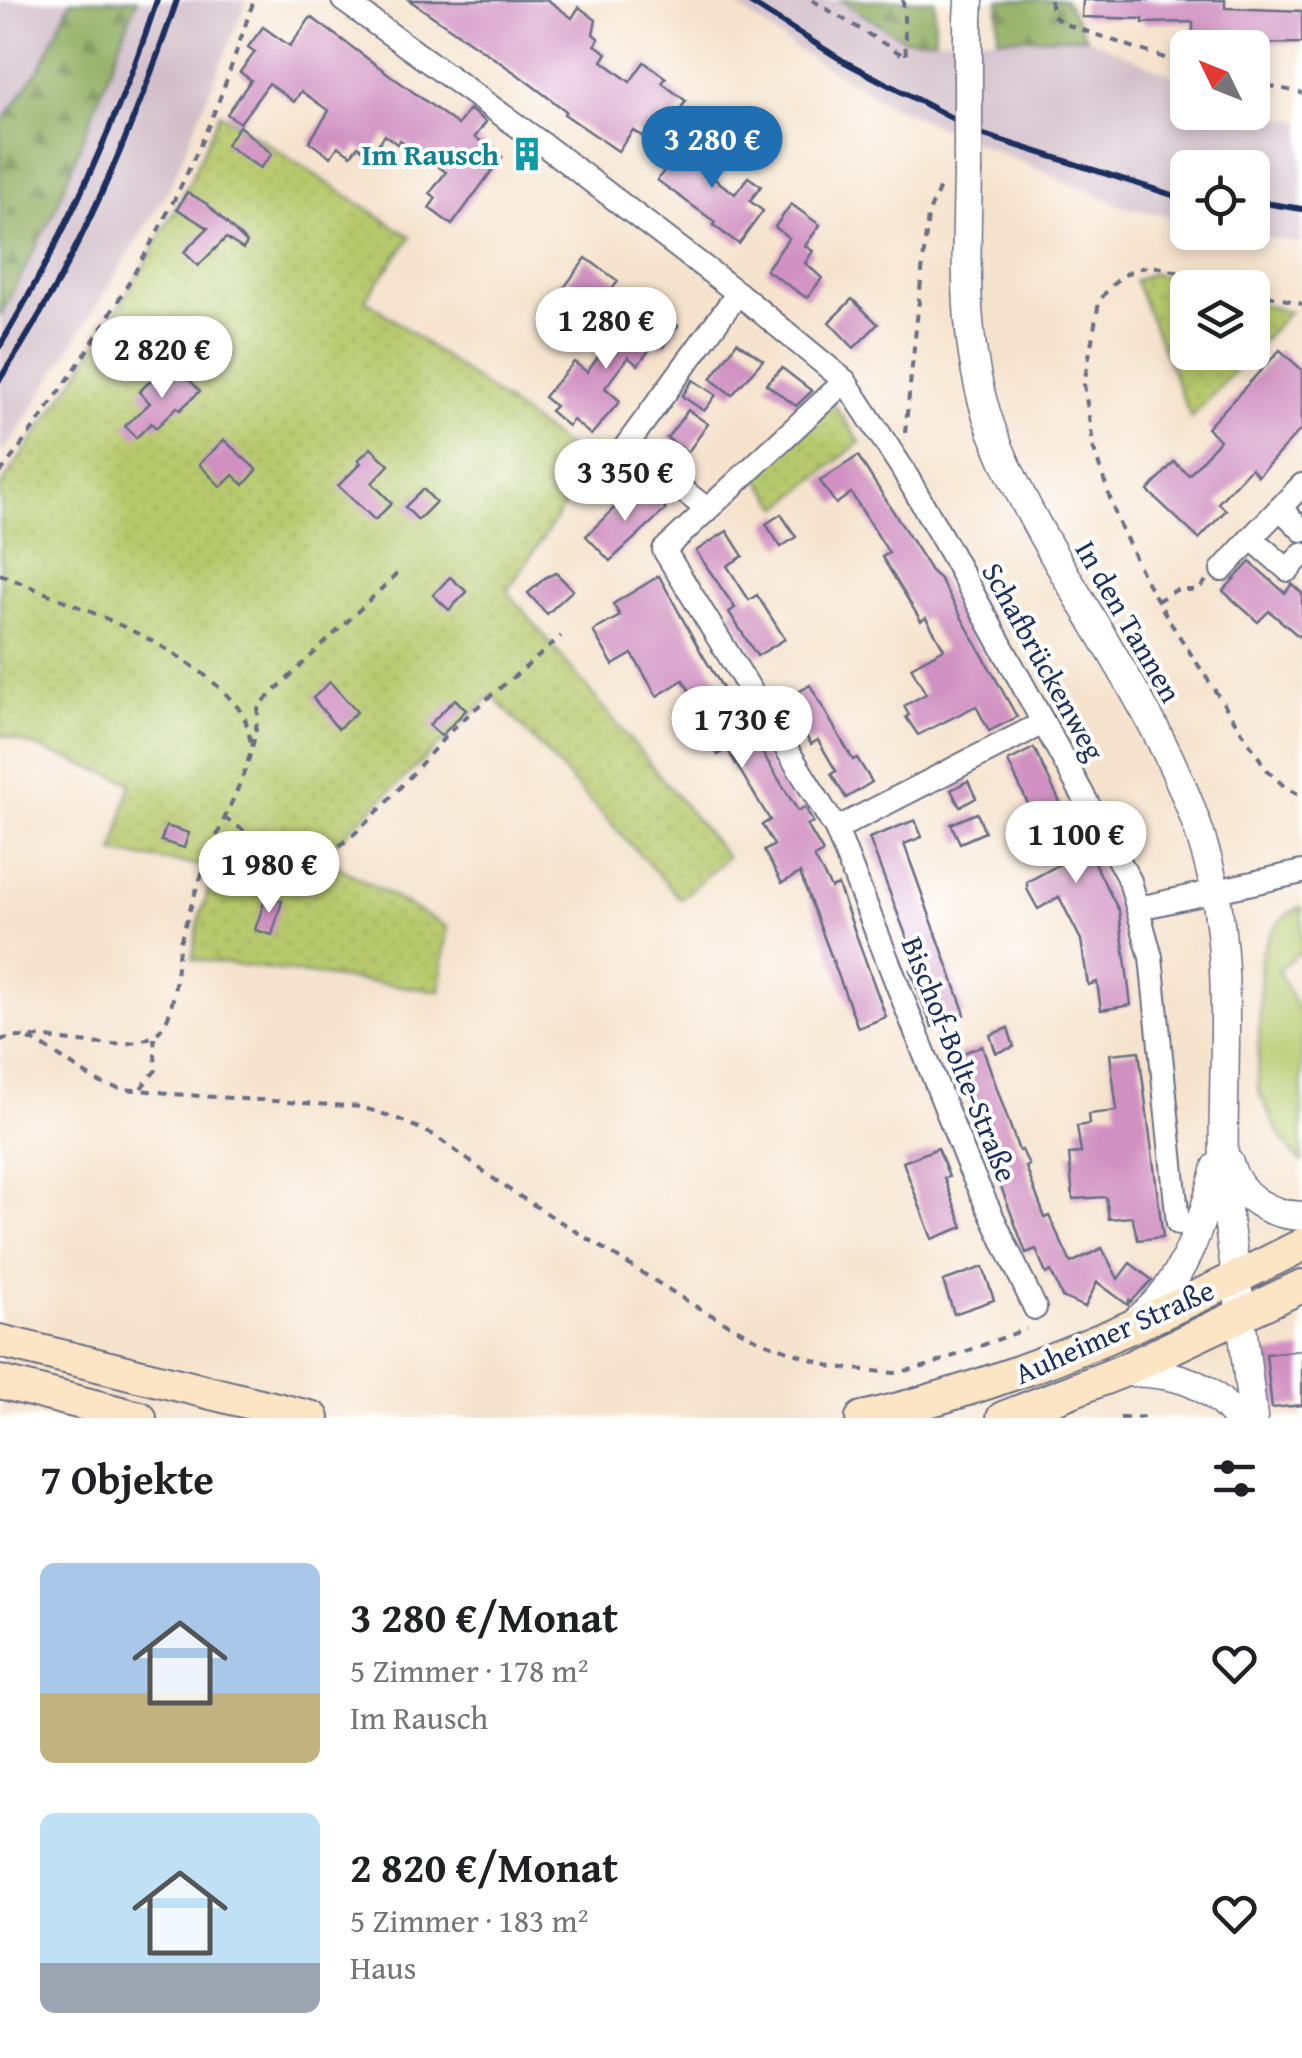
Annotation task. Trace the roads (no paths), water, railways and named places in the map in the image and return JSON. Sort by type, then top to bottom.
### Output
[{"type":"main road","name":"Auheimer Straße","points":[[862,1418],[979,1388],[1116,1335],[1302,1245]]},
{"type":"main road","name":"Auheimer Straße","points":[[1003,1418],[1120,1372],[1302,1286]]},
{"type":"main road","points":[[0,1342],[313,1418]]},
{"type":"main road","points":[[0,1382],[140,1418]]},
{"type":"street","points":[[343,0],[548,148],[846,382]]},
{"type":"street","name":"In den Tannen","points":[[969,10],[955,178],[973,358],[996,441],[1034,520],[1168,757],[1198,824],[1216,891],[1226,974],[1224,1174],[1253,1418]]},
{"type":"street","points":[[707,508],[626,446],[738,294]]},
{"type":"street","name":"Schafbrückenweg","points":[[846,382],[902,468],[1112,846],[1140,908],[1151,957],[1178,1223]]},
{"type":"street","name":"Bischof-Bolte-Straße","points":[[846,382],[664,550],[836,829],[1032,1318]]},
{"type":"street","points":[[1222,570],[1302,485]]},
{"type":"street","points":[[1280,508],[1302,530]]},
{"type":"street","points":[[1251,538],[1288,570],[1302,555]]},
{"type":"street","points":[[836,829],[1043,723]]},
{"type":"street","points":[[1140,908],[1302,872]]},
{"type":"street","points":[[1224,1142],[1232,1174],[1247,1195],[1274,1211],[1302,1216]]},
{"type":"street","points":[[1116,1335],[1156,1303],[1182,1268],[1200,1226],[1224,1142]]},
{"type":"street","points":[[1120,1372],[1167,1374],[1194,1382],[1219,1397],[1236,1418]]},
{"type":"railway","points":[[0,346],[88,178],[157,0]]},
{"type":"railway","points":[[0,379],[54,289],[100,196],[177,0]]},
{"type":"railway","points":[[746,0],[845,62],[984,135],[1170,194]]},
{"type":"railway","points":[[1270,204],[1302,209]]},
{"type":"place","name":"Im Rausch","points":[[527,154]]}]
